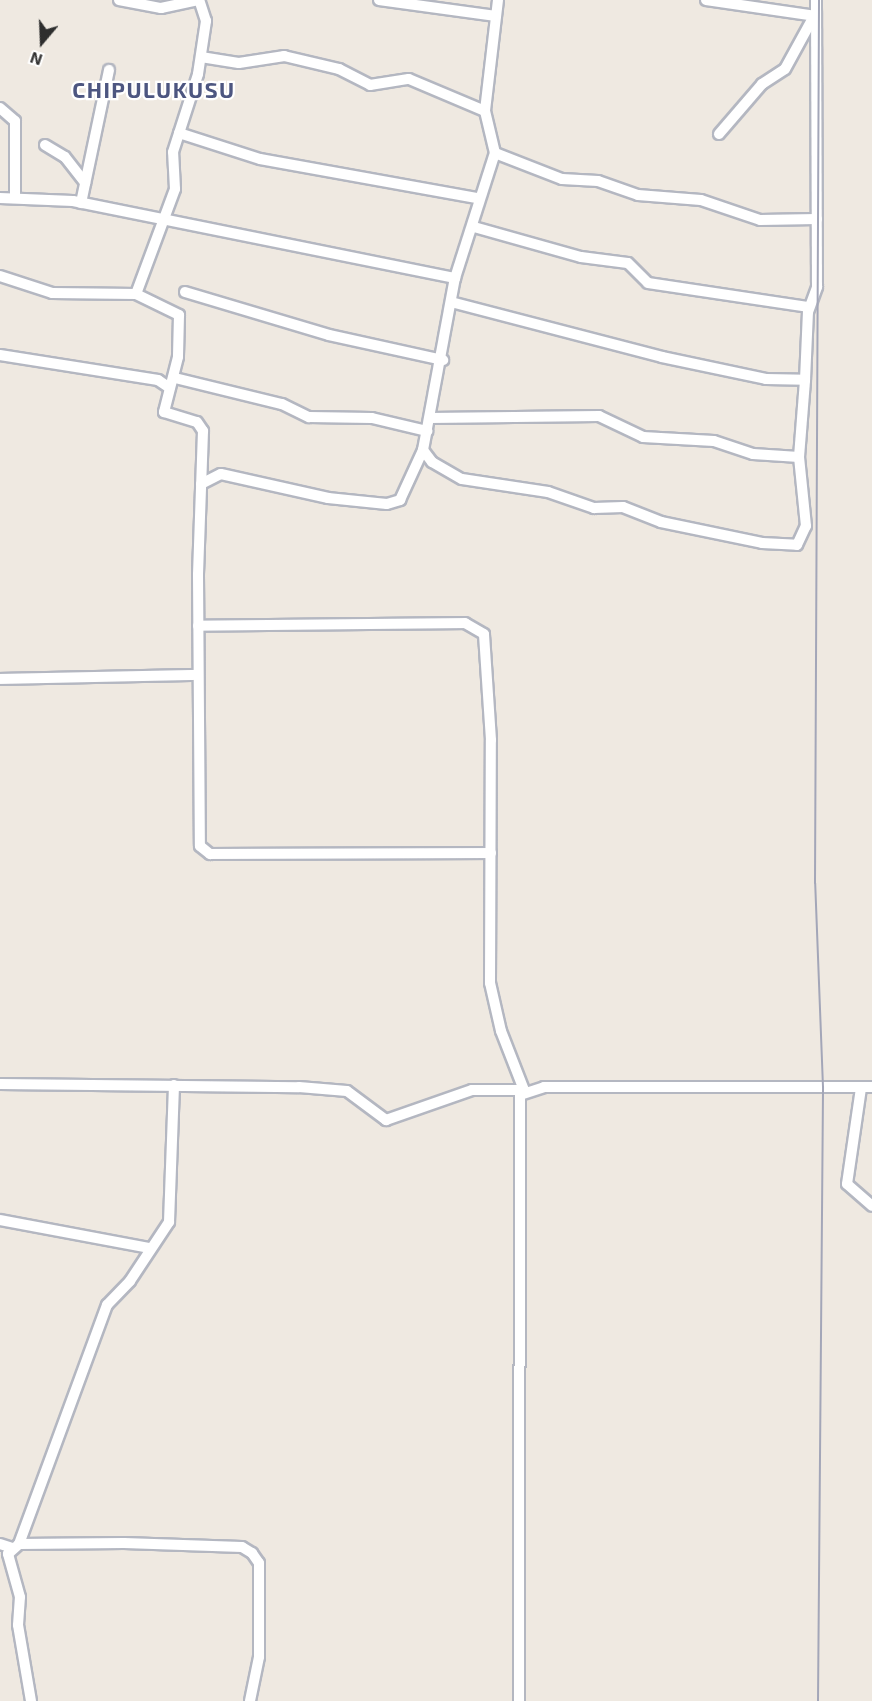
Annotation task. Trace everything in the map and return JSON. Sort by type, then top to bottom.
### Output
[{"type":"street","points":[[122,0],[161,8],[199,0],[206,21],[201,57],[172,164],[175,189],[136,294]]},
{"type":"street","points":[[378,0],[496,16]]},
{"type":"street","points":[[201,484],[221,474],[328,498],[394,504],[423,450],[442,360],[455,278],[474,227],[477,198],[495,153],[485,111],[498,0]]},
{"type":"street","points":[[706,0],[815,16]]},
{"type":"street","points":[[423,450],[442,469],[462,479],[548,492],[594,508],[623,507],[681,527],[788,545],[801,543],[806,526],[800,457],[804,380],[809,307],[817,287],[816,0]]},
{"type":"street","points":[[719,134],[762,84],[785,69],[815,16]]},
{"type":"street","points":[[201,57],[239,63],[284,56],[339,69],[370,85],[409,79],[485,111]]},
{"type":"street","points":[[81,203],[109,70]]},
{"type":"street","points":[[0,108],[15,121],[15,198]]},
{"type":"street","points":[[179,134],[260,159],[477,198]]},
{"type":"street","points":[[45,145],[65,158],[85,183]]},
{"type":"street","points":[[495,153],[562,178],[598,181],[638,195],[701,200],[760,220],[817,219]]},
{"type":"street","points":[[0,198],[81,203],[455,278]]},
{"type":"street","points":[[474,227],[581,257],[628,263],[648,283],[809,307]]},
{"type":"street","points":[[0,276],[52,293],[136,294],[179,315],[172,383],[165,412],[196,422],[203,431],[198,626],[197,839],[205,851],[491,853]]},
{"type":"street","points":[[185,292],[329,335],[442,360]]},
{"type":"street","points":[[451,303],[662,357],[766,379],[804,380]]},
{"type":"street","points":[[0,356],[158,380],[282,404],[309,417],[372,418],[427,431]]},
{"type":"street","points":[[430,418],[598,416],[643,437],[714,441],[753,454],[800,457]]},
{"type":"street","points":[[198,626],[478,626],[484,634],[491,740],[492,1000],[524,1090],[516,1117],[519,1701]]},
{"type":"street","points":[[0,680],[198,675]]},
{"type":"street","points":[[0,1084],[258,1084],[346,1092],[386,1120],[472,1090],[866,1088],[846,1184],[872,1206]]},
{"type":"street","points":[[31,1701],[18,1625],[19,1588],[6,1561],[16,1546],[107,1305],[130,1281],[169,1222],[174,1085]]},
{"type":"street","points":[[0,1220],[150,1248]]},
{"type":"street","points":[[0,1544],[16,1546],[222,1546],[252,1553],[259,1563],[259,1657],[250,1701]]},
{"type":"railway","points":[[818,1701],[823,1087],[815,883],[819,0]]},
{"type":"district","name":"CHIPULUKUSU","points":[[154,90]]}]
